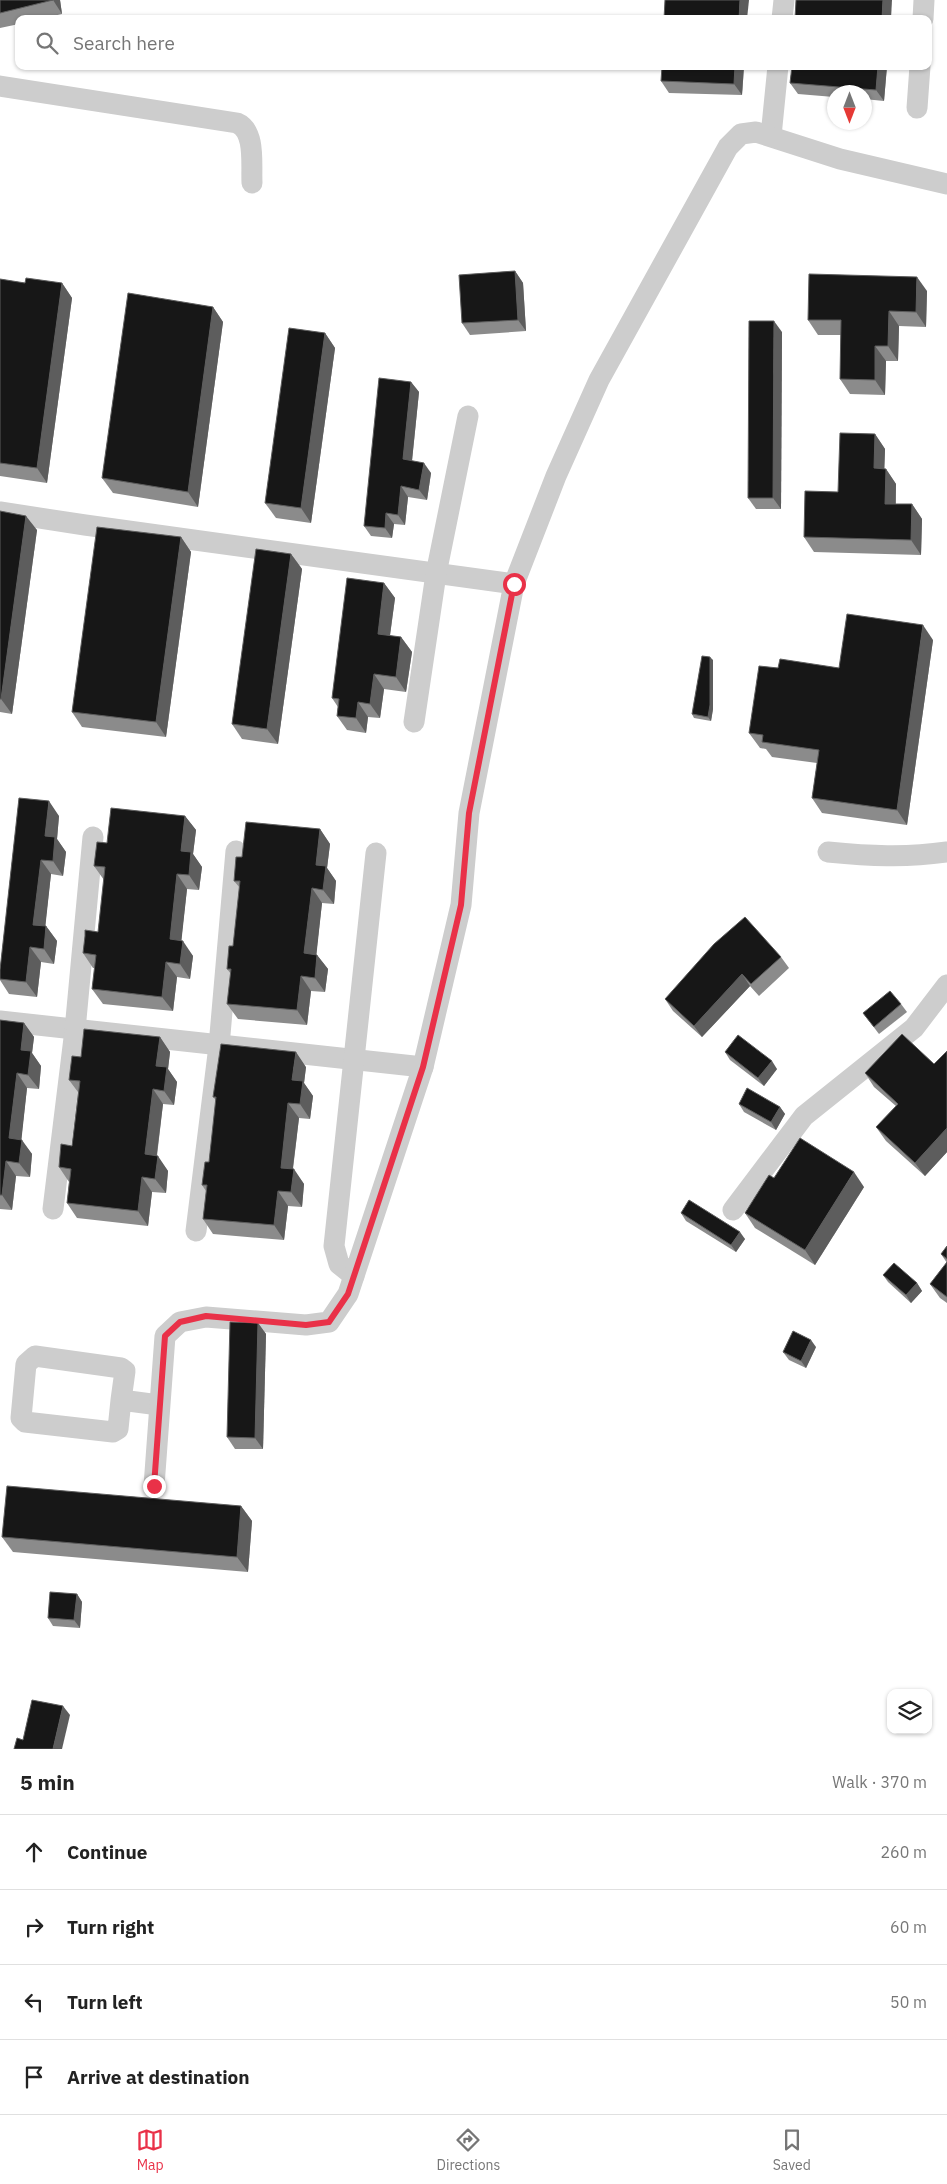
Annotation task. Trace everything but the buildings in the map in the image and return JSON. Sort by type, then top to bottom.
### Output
[{"type":"street","points":[[782,15],[784,0]]},
{"type":"street","points":[[923,15],[924,0]]},
{"type":"street","points":[[771,136],[778,70]]},
{"type":"street","points":[[918,108],[920,70]]},
{"type":"street","points":[[0,86],[237,123],[244,126],[249,134],[252,183]]},
{"type":"street","points":[[154,1486],[165,1336],[180,1322],[206,1316],[306,1325],[329,1322],[348,1294],[423,1067],[461,905],[469,813],[514,584],[556,476],[599,380],[728,147],[741,134],[756,132],[840,159],[947,184]]},
{"type":"street","points":[[414,722],[436,574],[468,416]]},
{"type":"street","points":[[0,512],[514,584]]},
{"type":"street","points":[[53,1209],[75,1030],[93,836]]},
{"type":"street","points":[[196,1231],[219,1046],[236,851]]},
{"type":"street","points":[[828,852],[880,857],[914,857],[947,852]]},
{"type":"street","points":[[354,1276],[339,1264],[334,1246],[376,853]]},
{"type":"street","points":[[732,1210],[804,1116],[914,1028],[947,985]]},
{"type":"street","points":[[0,1022],[423,1067]]},
{"type":"street","points":[[35,1356],[121,1368],[125,1371],[121,1400],[118,1429],[113,1432],[25,1422],[21,1418],[26,1364],[35,1356]]},
{"type":"street","points":[[121,1400],[159,1405]]},
{"type":"route","points":[[154,1486],[165,1336],[180,1322],[206,1316],[306,1325],[329,1322],[348,1294],[423,1067],[461,905],[467,859],[469,813],[514,584]]}]
